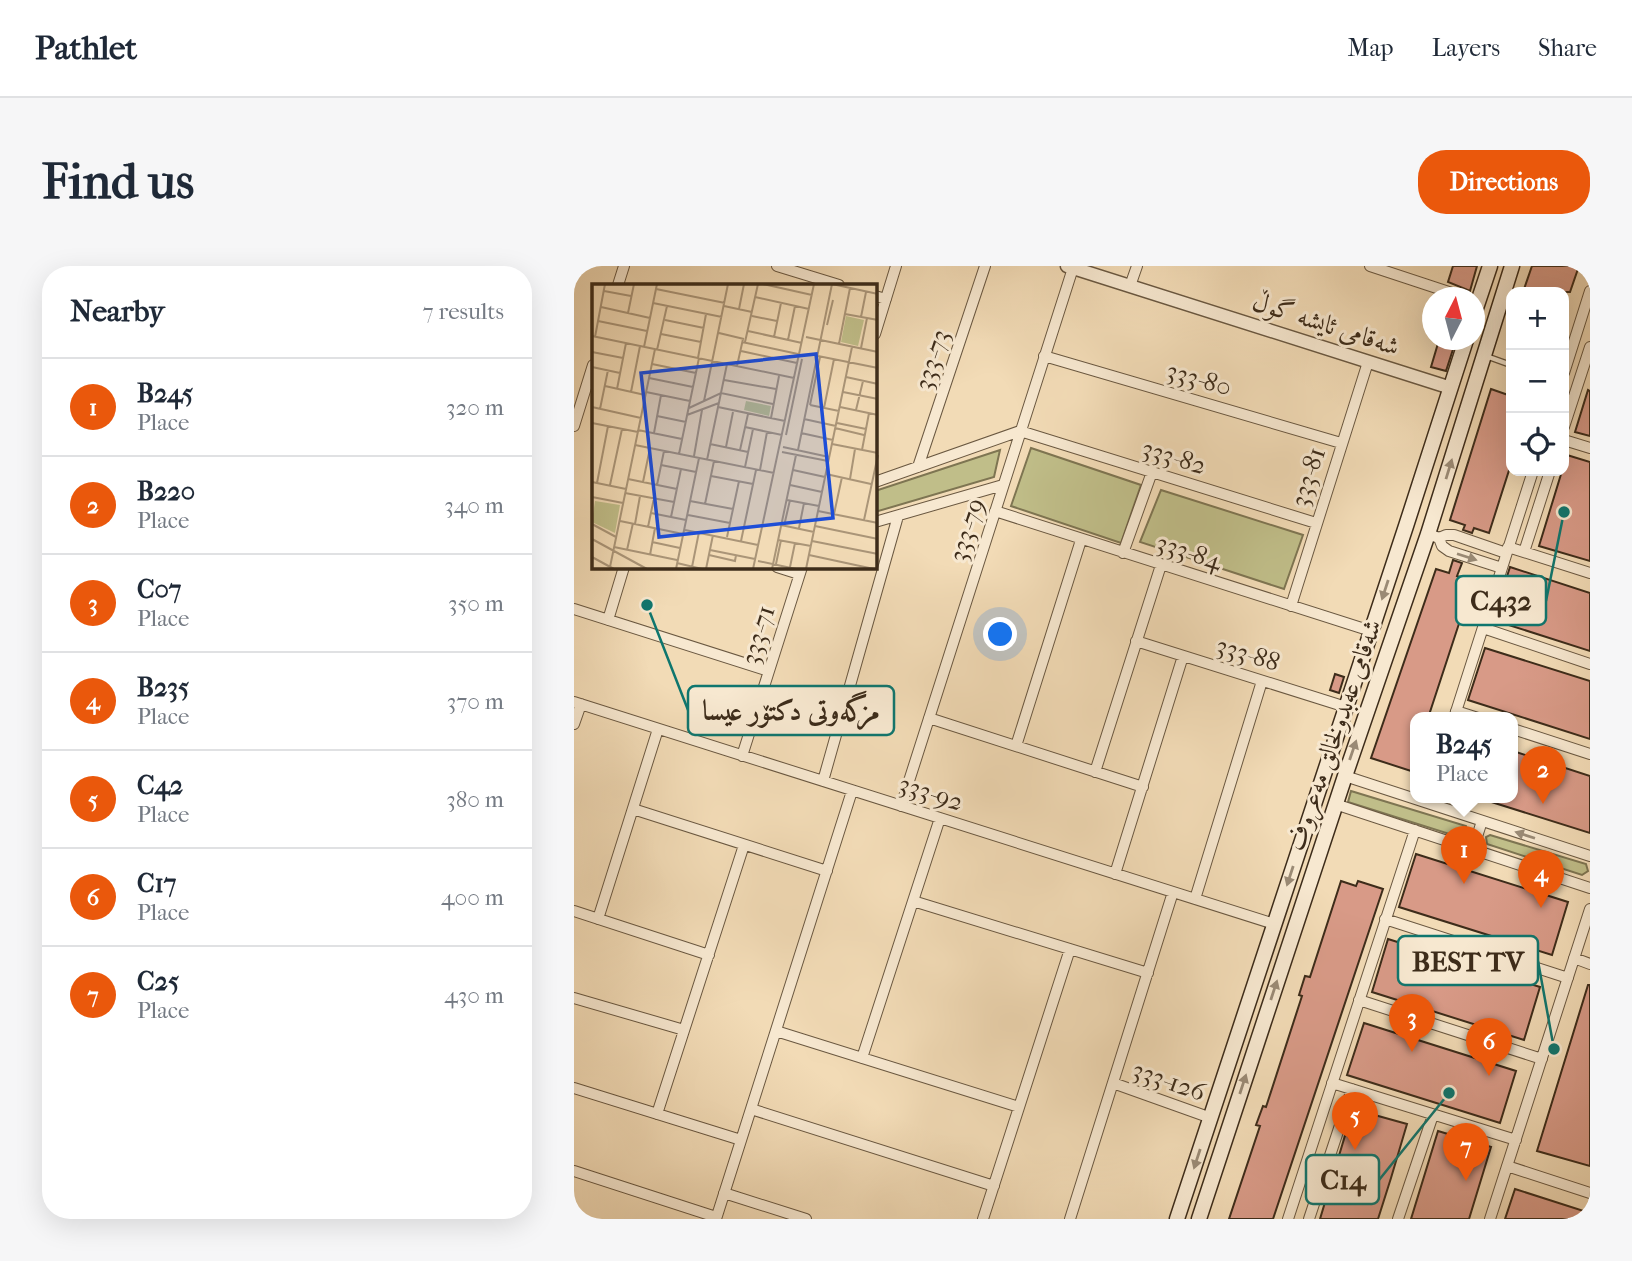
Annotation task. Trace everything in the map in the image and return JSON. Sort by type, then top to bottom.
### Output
[{"type":"main road","points":[[1481,287],[1490,266]]},
{"type":"main road","name":"شەقامی عەبدولخالق مەعروف","points":[[1199,1219],[1335,804],[1434,536],[1484,355],[1512,266]]},
{"type":"main road","name":"شەقامی عەبدولخالق مەعروف","points":[[1177,1219],[1463,350]]},
{"type":"main road","points":[[1406,526],[1434,536]]},
{"type":"main road","points":[[1233,1048],[1253,1054]]},
{"type":"street","points":[[618,284],[624,266]]},
{"type":"street","points":[[777,266],[836,284]]},
{"type":"street","points":[[877,328],[896,266]]},
{"type":"street","name":"333-73","points":[[918,467],[985,266]]},
{"type":"street","points":[[1130,286],[1137,266]]},
{"type":"street","points":[[1370,266],[1429,287]]},
{"type":"street","name":"شەقامی ئایشە گوڵ","points":[[1070,267],[1451,388]]},
{"type":"street","name":"333-79","points":[[901,806],[1070,267]]},
{"type":"street","points":[[1569,357],[1590,291]]},
{"type":"street","points":[[877,297],[886,299]]},
{"type":"street","points":[[1569,413],[1590,347]]},
{"type":"street","name":"333-80","points":[[1044,356],[1341,443]]},
{"type":"street","name":"333-81","points":[[1291,606],[1367,362]]},
{"type":"street","points":[[574,426],[579,394],[591,382]]},
{"type":"street","points":[[877,481],[1020,431]]},
{"type":"street","name":"333-82","points":[[1020,431],[1316,523]]},
{"type":"street","points":[[1569,442],[1590,448]]},
{"type":"street","points":[[1123,553],[1152,472]]},
{"type":"street","points":[[1456,712],[1531,476]]},
{"type":"street","points":[[1524,551],[1548,476]]},
{"type":"street","points":[[877,521],[1003,485]]},
{"type":"street","name":"333-84","points":[[995,511],[1371,631]]},
{"type":"street","points":[[824,781],[898,516]]},
{"type":"street","points":[[1434,536],[1454,535],[1507,550],[1524,551],[1590,573]]},
{"type":"street","points":[[1434,536],[1449,551],[1502,568]]},
{"type":"street","points":[[1016,746],[1081,540]]},
{"type":"street","points":[[1095,772],[1161,565]]},
{"type":"street","points":[[608,620],[623,569]]},
{"type":"street","name":"333-71","points":[[742,755],[800,571]]},
{"type":"street","points":[[574,609],[769,670]]},
{"type":"street","points":[[1483,628],[1590,664]]},
{"type":"street","name":"333-88","points":[[1136,641],[1346,707]]},
{"type":"street","points":[[1115,874],[1183,656]]},
{"type":"street","points":[[1195,899],[1262,681]]},
{"type":"street","points":[[574,724],[577,704]]},
{"type":"street","name":"333-92","points":[[577,704],[1274,924]]},
{"type":"street","points":[[929,718],[1143,787]]},
{"type":"street","points":[[598,919],[659,729]]},
{"type":"street","points":[[1518,731],[1590,754]]},
{"type":"street","points":[[1345,776],[1410,796]]},
{"type":"street","points":[[574,1171],[716,1218],[852,790]]},
{"type":"street","points":[[1432,803],[1590,856]]},
{"type":"street","points":[[1335,804],[1590,888]]},
{"type":"street","points":[[633,809],[827,872]]},
{"type":"street","points":[[862,1058],[940,818]]},
{"type":"street","points":[[1473,849],[1482,821]]},
{"type":"street","points":[[1288,1219],[1415,831]]},
{"type":"street","points":[[657,1114],[744,845]]},
{"type":"street","points":[[1070,1219],[1173,892]]},
{"type":"street","points":[[913,901],[1147,973]]},
{"type":"street","points":[[1490,1219],[1590,909]]},
{"type":"street","points":[[574,911],[709,955]]},
{"type":"street","points":[[1385,919],[1568,978]]},
{"type":"street","points":[[983,1219],[1070,949]]},
{"type":"street","points":[[1574,958],[1590,964]]},
{"type":"street","points":[[574,998],[684,1030]]},
{"type":"street","points":[[1359,1000],[1542,1059]]},
{"type":"street","points":[[776,1031],[1019,1107]]},
{"type":"street","name":"333-126","points":[[1113,1083],[1211,1118]]},
{"type":"street","points":[[1332,1083],[1516,1140]]},
{"type":"street","points":[[574,1088],[741,1140]]},
{"type":"street","points":[[1310,1219],[1352,1089]]},
{"type":"street","points":[[751,1109],[994,1186]]},
{"type":"street","points":[[1398,1219],[1433,1115]]},
{"type":"street","points":[[1507,1166],[1590,1192]]},
{"type":"street","points":[[724,1193],[806,1219]]},
{"type":"lane","points":[[1484,355],[1506,363]]},
{"type":"shaded area","points":[[1031,448],[1141,485],[1121,543],[1011,506]]},
{"type":"shaded area","points":[[1000,450],[994,477],[877,511],[877,490]]},
{"type":"shaded area","points":[[1161,490],[1303,535],[1284,589],[1140,542]]},
{"type":"shaded area","points":[[1351,791],[1466,826],[1468,834],[1462,838],[1348,802]]},
{"type":"shaded area","points":[[1490,835],[1586,864],[1588,871],[1582,875],[1487,844],[1486,837]]},
{"type":"building","points":[[1453,266],[1477,266],[1471,287],[1460,287],[1448,282]]},
{"type":"building","points":[[1532,266],[1579,266],[1570,292],[1569,287],[1525,287]]},
{"type":"building","points":[[1436,350],[1453,350],[1446,371],[1431,367]]},
{"type":"building","points":[[1491,389],[1506,394],[1507,476],[1489,533],[1474,528],[1472,533],[1463,530],[1465,525],[1450,520]]},
{"type":"building","points":[[1588,390],[1590,391],[1590,436],[1575,432]]},
{"type":"building","points":[[1569,456],[1590,462],[1590,561],[1539,546],[1560,476],[1569,476]]},
{"type":"building","points":[[1453,560],[1462,563],[1457,576],[1473,581],[1430,712],[1410,712],[1410,771],[1371,758],[1436,569],[1449,573]]},
{"type":"building","points":[[1510,567],[1590,593],[1590,651],[1493,620]]},
{"type":"building","points":[[1485,648],[1590,681],[1590,739],[1518,716],[1518,712],[1506,712],[1468,700]]},
{"type":"building","points":[[1335,674],[1344,677],[1339,693],[1330,690]]},
{"type":"building","points":[[1518,753],[1590,776],[1590,833],[1495,803],[1518,803]]},
{"type":"building","points":[[1416,854],[1568,902],[1552,955],[1399,907]]},
{"type":"building","points":[[1341,881],[1356,886],[1358,881],[1383,889],[1273,1219],[1229,1219],[1260,1126],[1256,1125],[1263,1106],[1266,1107],[1302,996],[1299,995],[1305,976],[1310,977]]},
{"type":"building","points":[[1388,939],[1540,987],[1524,1040],[1372,992]]},
{"type":"building","points":[[1590,985],[1590,1166],[1537,1151]]},
{"type":"building","points":[[1364,1023],[1516,1071],[1500,1123],[1347,1075]]},
{"type":"building","points":[[1353,1109],[1407,1124],[1391,1178],[1378,1219],[1320,1219]]},
{"type":"building","points":[[1438,1131],[1491,1147],[1469,1219],[1411,1219]]},
{"type":"building","points":[[1515,1189],[1590,1213],[1590,1219],[1505,1219]]},
{"type":"place","name":"C432","points":[[1564,512]]},
{"type":"place","name":"مزگەوتی دکتۆر عیسا","points":[[647,605]]},
{"type":"place","name":"B220","points":[[1543,804]]},
{"type":"place","name":"B245","points":[[1464,884]]},
{"type":"place","name":"B235","points":[[1541,908]]},
{"type":"place","name":"BEST TV","points":[[1554,1049]]},
{"type":"place","name":"C07","points":[[1412,1052]]},
{"type":"place","name":"C17","points":[[1489,1076]]},
{"type":"place","name":"C14","points":[[1449,1093]]},
{"type":"place","name":"C42","points":[[1355,1150]]},
{"type":"place","name":"C25","points":[[1466,1181]]}]
